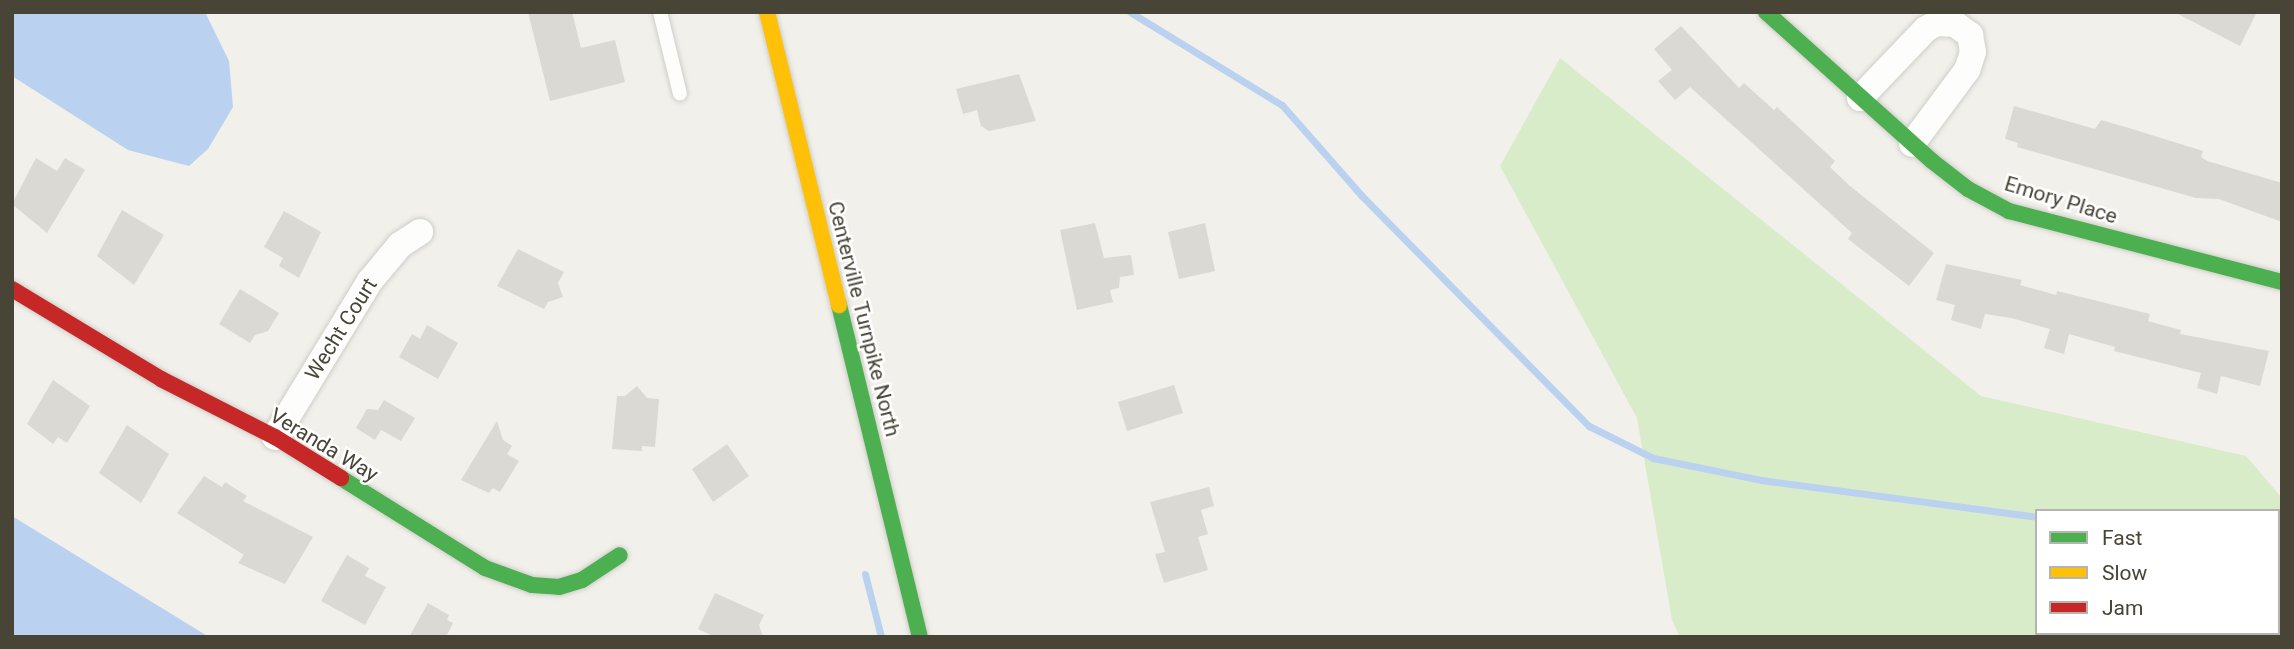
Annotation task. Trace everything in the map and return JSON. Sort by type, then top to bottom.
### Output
[{"type":"street","name":"Centerville Turnpike North","points":[[767,12],[920,637]]},
{"type":"street","name":"Emory Place","points":[[1766,12],[1912,144],[1968,189],[2009,211],[2282,282]]},
{"type":"street","points":[[1860,98],[1926,29],[1937,23],[1955,24],[1970,34],[1973,52],[1967,70],[1912,144]]},
{"type":"street","name":"Wecht Court","points":[[275,437],[370,281],[400,244],[420,232]]},
{"type":"street","name":"Veranda Way","points":[[12,289],[161,379],[275,437],[485,568],[532,585],[559,587],[582,580],[620,555]]},
{"type":"lane","points":[[660,12],[680,94]]},
{"type":"green space","points":[[1560,58],[1981,396],[2246,456],[2282,498],[2282,637],[1680,637],[1672,620],[1637,418],[1500,166]]},
{"type":"water","points":[[12,12],[205,12],[229,61],[233,107],[208,149],[189,166],[128,150],[12,76]]},
{"type":"water","points":[[12,516],[209,637],[12,637]]},
{"type":"building","points":[[528,12],[572,12],[581,48],[615,40],[625,82],[550,101]]},
{"type":"building","points":[[2174,12],[2257,12],[2240,46]]},
{"type":"building","points":[[1681,26],[1739,88],[1744,83],[1774,110],[1777,107],[1835,161],[1830,167],[1850,186],[1934,253],[1909,286],[1848,239],[1852,233],[1690,87],[1675,100],[1658,81],[1672,70],[1654,49]]},
{"type":"building","points":[[1019,74],[1036,121],[989,131],[981,126],[977,110],[963,114],[956,89]]},
{"type":"building","points":[[2014,106],[2095,129],[2101,120],[2129,128],[2203,151],[2201,157],[2207,161],[2282,183],[2282,222],[2219,199],[2196,198],[2017,147],[2018,143],[2005,139]]},
{"type":"building","points":[[36,158],[57,171],[65,158],[85,170],[47,233],[12,204]]},
{"type":"building","points":[[122,210],[164,235],[134,285],[97,256]]},
{"type":"building","points":[[284,211],[321,232],[299,278],[279,266],[283,258],[264,247]]},
{"type":"building","points":[[1095,223],[1104,258],[1131,255],[1134,275],[1120,277],[1119,288],[1110,290],[1113,302],[1077,310],[1060,230]]},
{"type":"building","points":[[1205,223],[1215,271],[1179,279],[1168,232]]},
{"type":"building","points":[[518,249],[564,272],[558,283],[563,297],[548,302],[544,309],[497,286]]},
{"type":"building","points":[[1946,264],[2022,280],[2020,285],[2056,295],[2057,291],[2150,314],[2148,321],[2181,330],[2180,334],[2269,351],[2260,386],[2221,376],[2217,394],[2197,388],[2201,373],[2114,351],[2115,347],[2069,334],[2064,354],[2044,348],[2050,329],[1985,314],[1981,329],[1951,320],[1955,305],[1936,300]]},
{"type":"building","points":[[240,289],[279,313],[268,331],[255,335],[250,343],[219,324]]},
{"type":"building","points":[[427,325],[458,343],[438,379],[399,357],[412,334],[420,339]]},
{"type":"building","points":[[53,380],[90,406],[67,443],[58,437],[53,444],[27,424]]},
{"type":"building","points":[[1174,385],[1183,413],[1127,431],[1118,402]]},
{"type":"building","points":[[637,386],[647,398],[659,399],[655,447],[642,446],[642,451],[612,449],[617,396],[625,396]]},
{"type":"building","points":[[384,400],[415,418],[401,441],[381,430],[375,440],[356,428],[367,409],[378,410]]},
{"type":"building","points":[[497,421],[503,440],[512,446],[507,454],[519,461],[500,492],[493,488],[489,493],[461,480]]},
{"type":"building","points":[[127,425],[169,454],[141,503],[99,473]]},
{"type":"building","points":[[727,444],[749,476],[713,502],[692,469]]},
{"type":"building","points":[[204,476],[222,487],[225,482],[247,496],[243,501],[313,537],[285,584],[238,563],[244,555],[177,513]]},
{"type":"building","points":[[1209,487],[1214,506],[1201,510],[1208,534],[1198,537],[1208,570],[1164,583],[1155,554],[1165,552],[1150,502]]},
{"type":"building","points":[[347,555],[369,568],[365,576],[386,587],[365,625],[321,601]]},
{"type":"building","points":[[715,593],[764,615],[759,625],[763,637],[715,637],[698,629]]},
{"type":"building","points":[[428,603],[449,615],[447,620],[453,623],[446,637],[409,637]]},
{"type":"waterway","points":[[1130,12],[1282,105],[1361,195],[1589,426],[1653,458],[1761,480],[2035,517]]},
{"type":"waterway","points":[[865,574],[881,637]]},
{"type":"traffic: fast","points":[[1766,12],[1932,161],[1968,189],[2009,211],[2282,282]]},
{"type":"traffic: fast","points":[[839,305],[920,637]]},
{"type":"traffic: fast","points":[[341,478],[485,568],[532,585],[559,587],[582,580],[620,555]]},
{"type":"traffic: slow","points":[[767,12],[839,305]]},
{"type":"traffic: jam","points":[[12,289],[161,379],[275,437],[341,478]]}]
